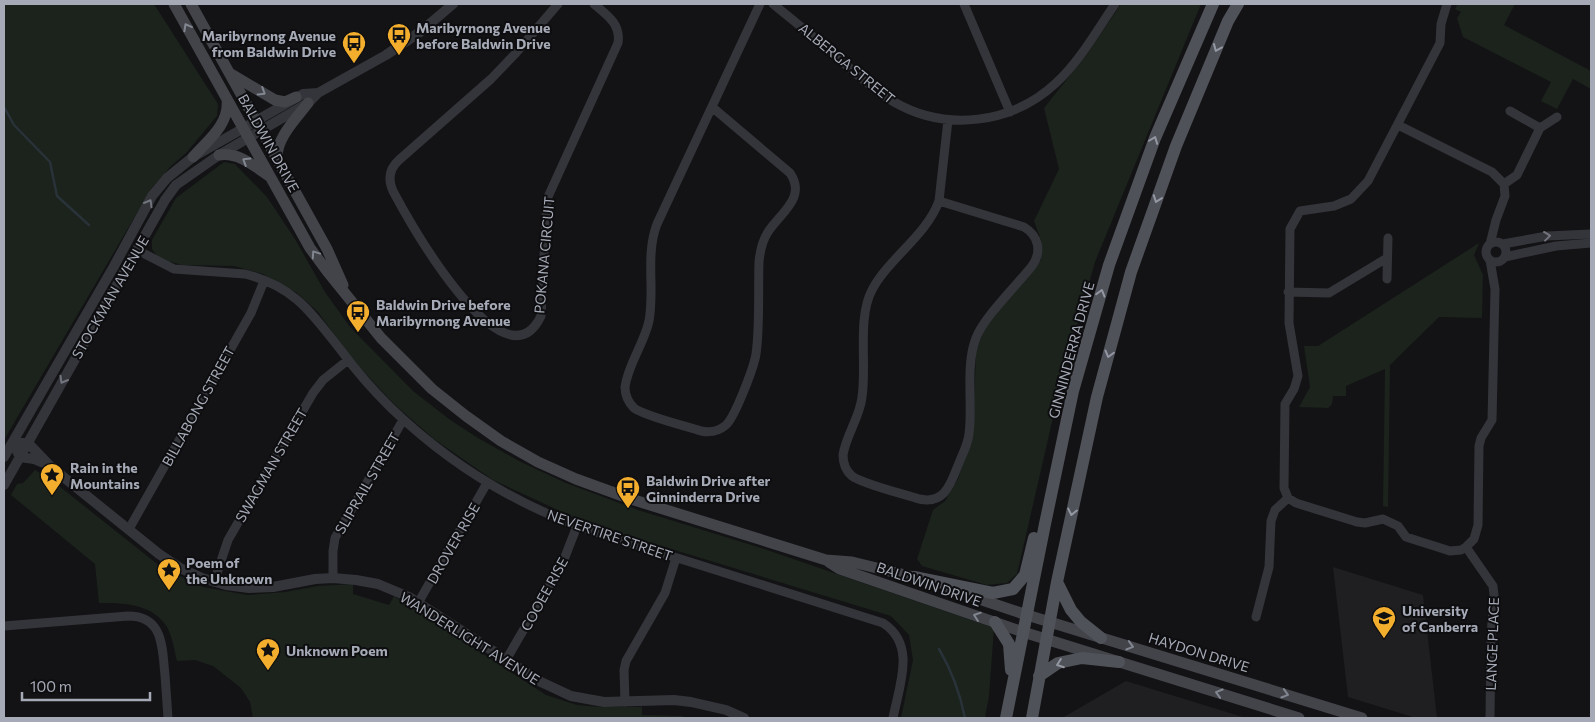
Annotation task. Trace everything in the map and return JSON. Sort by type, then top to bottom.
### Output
[{"type":"main road","name":"BALDWIN DRIVE","points":[[174,4],[310,248],[381,338],[427,384],[483,429],[520,452],[557,471],[596,487],[826,560],[852,562],[914,577],[1027,615]]},
{"type":"main road","name":"BALDWIN DRIVE","points":[[191,4],[327,249],[345,292]]},
{"type":"main road","name":"GINNINDERRA DRIVE","points":[[1006,718],[1073,390],[1109,265],[1154,138],[1213,4]]},
{"type":"main road","points":[[1032,718],[1057,582],[1097,397],[1131,272],[1176,146],[1228,22],[1238,4]]},
{"type":"main road","points":[[230,73],[275,100],[285,102],[296,97]]},
{"type":"main road","points":[[193,158],[222,124],[227,110],[227,99]]},
{"type":"main road","points":[[277,159],[277,150],[280,142],[308,103]]},
{"type":"main road","points":[[219,155],[229,154],[237,156],[270,177]]},
{"type":"main road","points":[[914,577],[993,593],[1013,590],[1025,575],[1048,470],[1073,390]]},
{"type":"main road","name":"BALDWIN DRIVE","points":[[826,560],[840,569],[1024,632]]},
{"type":"main road","points":[[1057,582],[1071,610],[1081,622],[1101,638]]},
{"type":"main road","name":"HAYDON DRIVE","points":[[1027,615],[1362,718]]},
{"type":"main road","points":[[995,622],[1007,640],[1010,649],[1011,693]]},
{"type":"main road","points":[[1024,632],[1299,718]]},
{"type":"main road","points":[[1040,676],[1058,663],[1082,658],[1119,662]]},
{"type":"street","points":[[258,125],[308,103],[318,93],[394,50],[420,32],[453,4]]},
{"type":"street","name":"POKANA CIRCUIT","points":[[558,4],[503,66],[398,160],[393,166],[390,175],[393,192],[421,241],[442,272],[466,301],[494,328],[502,333],[511,335],[529,330],[541,316],[547,199],[618,43],[619,35],[615,23],[594,4]]},
{"type":"street","points":[[712,107],[790,173],[796,189],[792,202],[769,231],[761,249],[757,346],[752,367],[731,420],[722,428],[710,432],[701,431],[639,411],[629,403],[625,387],[650,318],[652,248],[655,230],[712,107],[760,4]]},
{"type":"street","name":"ALBERGA STREET","points":[[773,4],[883,95],[914,112],[948,120],[979,119],[1010,112],[1030,102],[1057,82],[1072,65],[1115,4]]},
{"type":"street","points":[[964,4],[1010,112]]},
{"type":"street","points":[[1398,125],[1492,172],[1504,184],[1505,196],[1486,252],[1490,260],[1495,289],[1492,420],[1479,446],[1478,525],[1474,539],[1466,547],[1455,551],[1406,537],[1398,526],[1383,519],[1364,523],[1357,522],[1296,503],[1288,498],[1284,488],[1285,404],[1294,389],[1298,376],[1289,323],[1290,229],[1300,211],[1334,206],[1352,199],[1368,181],[1440,43],[1441,24],[1447,4]]},
{"type":"street","points":[[246,133],[296,97],[303,94],[318,93]]},
{"type":"street","points":[[1510,111],[1540,128]]},
{"type":"street","points":[[1504,184],[1517,175],[1540,128],[1557,117]]},
{"type":"street","points":[[938,201],[1024,227],[1036,238],[1038,251],[1037,259],[985,322],[975,340],[971,359],[967,441],[949,488],[940,497],[928,500],[919,499],[857,479],[847,471],[843,455],[862,399],[865,316],[869,297],[879,280],[931,218],[938,201],[948,120]]},
{"type":"street","name":"STOCKMAN AVENUE","points":[[4,485],[169,194],[176,185],[219,155],[246,133]]},
{"type":"street","name":"STOCKMAN AVENUE","points":[[4,457],[152,196],[167,178],[193,158],[246,133]]},
{"type":"street","points":[[1495,289],[1506,250],[1502,244],[1496,220]]},
{"type":"street","points":[[1490,244],[1495,242],[1502,244],[1547,236],[1591,234],[1591,243],[1556,246],[1503,259],[1490,260]]},
{"type":"street","points":[[1387,279],[1388,238]]},
{"type":"street","name":"NEVERTIRE STREET","points":[[137,250],[174,269],[234,272],[264,281],[284,290],[309,309],[374,391],[403,420],[444,453],[488,483],[531,506],[577,526],[877,621],[888,627],[900,641],[904,659],[893,718]]},
{"type":"street","points":[[1288,292],[1328,293],[1388,258]]},
{"type":"street","name":"BILLABONG STREET","points":[[129,529],[250,313],[264,281]]},
{"type":"street","name":"SWAGMAN STREET","points":[[214,582],[228,540],[313,393],[322,380],[348,360]]},
{"type":"street","name":"SLIPRAIL STREET","points":[[333,578],[335,538],[403,420]]},
{"type":"street","points":[[12,443],[28,443]]},
{"type":"street","points":[[12,443],[20,456]]},
{"type":"street","name":"WANDERLIGHT AVENUE","points":[[28,443],[51,467],[169,561],[191,573],[214,582],[237,587],[261,588],[333,578],[378,584],[399,592],[418,603],[550,688],[566,694],[593,701],[674,700],[691,702],[720,708],[744,718]]},
{"type":"street","name":"WANDERLIGHT AVENUE","points":[[20,456],[34,459],[51,467]]},
{"type":"street","name":"DROVER RISE","points":[[418,603],[488,483]]},
{"type":"street","points":[[1256,617],[1269,567],[1270,521],[1275,510],[1288,498]]},
{"type":"street","name":"COOEE RISE","points":[[506,660],[563,562],[577,526]]},
{"type":"street","name":"LANGE PLACE","points":[[1466,547],[1492,586],[1494,603],[1491,636],[1490,718]]},
{"type":"street","points":[[625,702],[624,670],[626,661],[665,593],[676,558]]},
{"type":"street","points":[[4,626],[128,616],[138,617],[147,621],[155,627],[161,640],[168,718]]},
{"type":"shaded area","points":[[4,4],[154,4],[218,104],[217,116],[186,153],[170,167],[151,189],[4,440]]},
{"type":"shaded area","points":[[1121,4],[1201,4],[1095,262],[1061,383],[1017,574],[1007,583],[987,585],[922,566],[917,559],[933,510],[945,501],[958,479],[973,435],[976,350],[984,329],[1041,260],[1041,240],[1034,221],[1059,169],[1044,108],[1087,54]]},
{"type":"shaded area","points":[[1458,4],[1515,4],[1504,25],[1591,71],[1591,89],[1573,79],[1557,109],[1541,101],[1551,82],[1463,37],[1457,18],[1461,12],[1455,9]]},
{"type":"shaded area","points":[[224,162],[235,164],[267,197],[295,239],[325,292],[350,327],[413,391],[449,419],[478,438],[519,461],[566,483],[638,510],[758,547],[994,628],[989,696],[985,718],[901,718],[913,660],[909,635],[891,616],[586,523],[493,480],[434,439],[394,404],[352,359],[318,312],[297,293],[263,274],[234,266],[182,265],[157,256],[152,249],[152,240],[176,198]]},
{"type":"shaded area","points":[[1479,243],[1474,255],[1483,275],[1482,318],[1439,317],[1390,365],[1388,507],[1383,506],[1385,369],[1346,386],[1346,396],[1333,396],[1332,404],[1328,408],[1299,407],[1310,387],[1304,346],[1318,346]]},
{"type":"shaded area","points":[[35,470],[49,478],[161,567],[203,587],[247,595],[285,592],[318,586],[353,584],[353,594],[389,605],[394,596],[546,695],[577,705],[642,707],[642,715],[683,716],[683,718],[253,718],[250,702],[241,688],[213,666],[195,660],[177,661],[169,632],[159,617],[143,608],[135,606],[99,603],[95,564],[11,495],[17,484],[23,483]]},
{"type":"shaded area","name":"University of Canberra","points":[[1333,567],[1423,595],[1437,718],[1416,718],[1348,697]]},
{"type":"shaded area","points":[[1126,681],[1246,718],[1062,718]]},
{"type":"waterway","points":[[4,107],[14,125],[50,162],[57,196],[89,225]]},
{"type":"waterway","points":[[939,649],[955,682],[965,718]]},
{"type":"place","name":"Maribyrnong Avenue before Baldwin Drive","points":[[399,56]]},
{"type":"place","name":"Maribyrnong Avenue from Baldwin Drive","points":[[354,64]]},
{"type":"place","name":"Baldwin Drive before Maribyrnong Avenue","points":[[358,333]]},
{"type":"place","name":"Rain in the Mountains","points":[[52,496]]},
{"type":"place","name":"Baldwin Drive after Ginninderra Drive","points":[[628,509]]},
{"type":"place","name":"Poem of the Unknown","points":[[169,591]]},
{"type":"place","name":"University of Canberra","points":[[1384,639]]},
{"type":"place","name":"Unknown Poem","points":[[268,671]]}]
